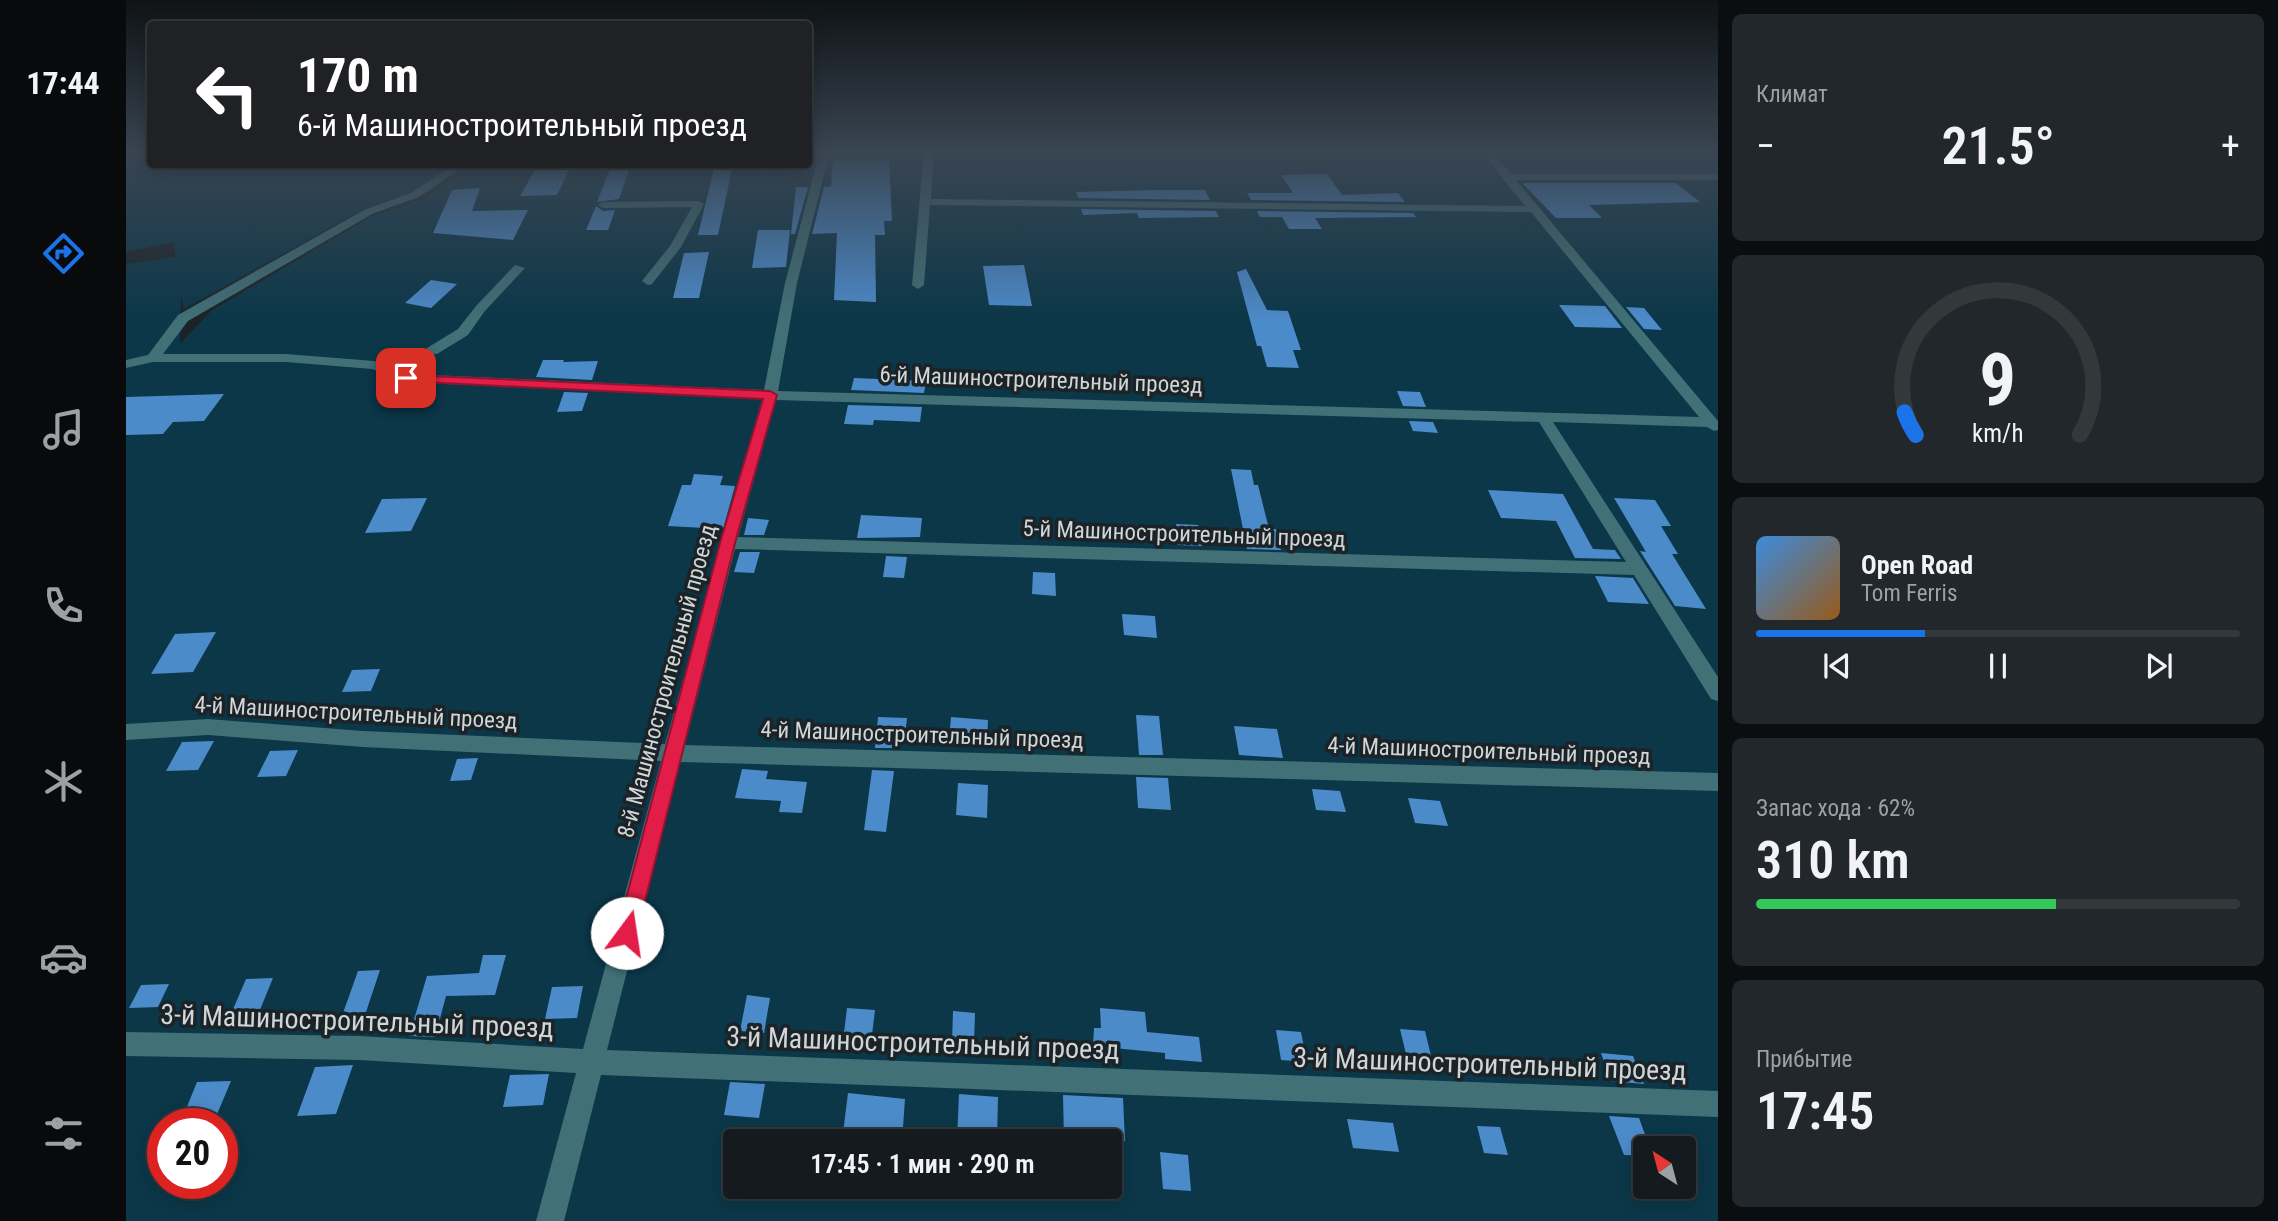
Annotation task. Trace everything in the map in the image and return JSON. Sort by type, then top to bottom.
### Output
[{"type":"street","points":[[153,358],[183,318],[379,208]]},
{"type":"street","points":[[648,281],[675,247],[697,208]]},
{"type":"street","name":"8-й Машиностроительный проезд","points":[[550,1221],[594,1062],[728,543],[770,395],[791,283],[810,208]]},
{"type":"street","points":[[918,285],[925,208]]},
{"type":"street","points":[[1445,208],[1534,209],[1714,426]]},
{"type":"street","points":[[432,351],[463,332],[480,309],[519,268]]},
{"type":"street","name":"6-й Машиностроительный проезд","points":[[126,364],[153,358],[286,358],[374,365],[406,378],[770,395],[1543,417],[1714,426]]},
{"type":"street","points":[[1543,417],[1718,693]]},
{"type":"street","name":"5-й Машиностроительный проезд","points":[[728,543],[1639,569]]},
{"type":"street","name":"4-й Машиностроительный проезд","points":[[126,732],[208,727],[363,739],[673,753],[1718,782]]},
{"type":"street","name":"3-й Машиностроительный проезд","points":[[126,1044],[359,1048],[594,1062],[1718,1104]]},
{"type":"shaded area","points":[[126,208],[369,208],[184,309],[181,295],[180,344],[211,311],[372,216],[396,208],[1718,208],[1718,1221],[126,1221],[126,264],[176,257],[173,242],[126,252]]},
{"type":"building","points":[[444,208],[473,208],[472,211],[528,210],[513,240],[433,233]]},
{"type":"building","points":[[595,208],[603,211],[615,210],[608,230],[586,230]]},
{"type":"building","points":[[705,208],[724,208],[718,235],[698,235]]},
{"type":"building","points":[[794,208],[802,208],[795,234],[791,234]]},
{"type":"building","points":[[819,208],[891,208],[892,221],[884,221],[885,235],[875,235],[876,302],[834,300],[837,233],[812,234]]},
{"type":"building","points":[[1546,208],[1592,208],[1602,218],[1556,218]]},
{"type":"building","points":[[1081,209],[1216,211],[1219,217],[1139,218],[1137,213],[1083,215]]},
{"type":"building","points":[[1257,211],[1413,213],[1416,217],[1315,218],[1322,229],[1289,229],[1282,217],[1260,217]]},
{"type":"building","points":[[758,230],[790,230],[786,267],[752,268]]},
{"type":"building","points":[[709,252],[699,298],[673,298],[684,253]]},
{"type":"building","points":[[1024,265],[1032,306],[989,305],[983,266]]},
{"type":"building","points":[[1246,269],[1267,310],[1288,311],[1301,350],[1293,350],[1299,368],[1267,367],[1261,346],[1257,346],[1237,272]]},
{"type":"building","points":[[431,280],[457,284],[431,308],[405,303]]},
{"type":"building","points":[[1559,305],[1605,306],[1622,328],[1575,327]]},
{"type":"building","points":[[1626,307],[1644,308],[1662,330],[1644,329]]},
{"type":"building","points":[[543,360],[598,361],[592,380],[536,377]]},
{"type":"building","points":[[854,378],[926,381],[924,393],[851,390]]},
{"type":"building","points":[[1397,391],[1420,392],[1426,407],[1403,406]]},
{"type":"building","points":[[564,392],[588,393],[582,411],[557,412]]},
{"type":"building","points":[[224,394],[204,421],[173,422],[163,434],[126,435],[126,397]]},
{"type":"building","points":[[848,405],[922,407],[920,422],[874,420],[873,425],[844,424]]},
{"type":"building","points":[[1409,421],[1433,422],[1438,433],[1413,431]]},
{"type":"building","points":[[1231,469],[1251,470],[1254,485],[1258,485],[1269,529],[1276,529],[1281,550],[1247,549]]},
{"type":"building","points":[[694,474],[723,476],[720,485],[735,486],[723,529],[668,526],[682,485],[691,485]]},
{"type":"building","points":[[1488,490],[1563,494],[1593,549],[1615,550],[1621,559],[1575,558],[1556,521],[1501,518]]},
{"type":"building","points":[[427,498],[411,531],[365,533],[382,499]]},
{"type":"building","points":[[1614,498],[1655,500],[1671,526],[1661,526],[1678,554],[1672,554],[1706,609],[1675,606],[1640,551],[1646,552]]},
{"type":"building","points":[[861,515],[922,518],[920,537],[857,538]]},
{"type":"building","points":[[748,518],[769,520],[764,535],[744,535]]},
{"type":"building","points":[[1176,524],[1198,525],[1202,546],[1178,545]]},
{"type":"building","points":[[740,552],[760,552],[754,573],[734,572]]},
{"type":"building","points":[[886,556],[907,557],[904,578],[883,577]]},
{"type":"building","points":[[1033,572],[1055,573],[1056,596],[1032,594]]},
{"type":"building","points":[[1595,576],[1633,578],[1649,604],[1608,602]]},
{"type":"building","points":[[1122,614],[1155,616],[1157,638],[1124,635]]},
{"type":"building","points":[[216,632],[193,672],[151,674],[175,634]]},
{"type":"building","points":[[380,669],[371,691],[342,692],[352,670]]},
{"type":"building","points":[[1136,715],[1159,716],[1163,755],[1139,755]]},
{"type":"building","points":[[878,717],[907,718],[904,743],[897,742],[896,748],[875,748]]},
{"type":"building","points":[[951,717],[988,720],[987,743],[949,740]]},
{"type":"building","points":[[1234,726],[1277,729],[1283,758],[1239,755]]},
{"type":"building","points":[[214,741],[198,770],[166,771],[182,742]]},
{"type":"building","points":[[298,750],[286,776],[257,777],[270,751]]},
{"type":"building","points":[[478,758],[471,780],[450,781],[457,759]]},
{"type":"building","points":[[742,769],[768,771],[766,779],[807,782],[802,813],[779,812],[781,801],[735,798]]},
{"type":"building","points":[[872,770],[894,771],[886,832],[864,830]]},
{"type":"building","points":[[1136,777],[1168,778],[1171,810],[1138,808]]},
{"type":"building","points":[[958,783],[988,785],[987,818],[956,815]]},
{"type":"building","points":[[1312,789],[1340,791],[1346,812],[1316,810]]},
{"type":"building","points":[[1408,798],[1440,801],[1448,826],[1415,823]]},
{"type":"building","points":[[483,955],[506,955],[495,995],[446,996],[435,1037],[409,1036],[427,976],[479,973]]},
{"type":"building","points":[[380,970],[366,1012],[343,1013],[358,971]]},
{"type":"building","points":[[273,978],[253,1027],[225,1028],[246,979]]},
{"type":"building","points":[[169,984],[158,1007],[129,1008],[141,985]]},
{"type":"building","points":[[583,986],[577,1018],[545,1019],[552,987]]},
{"type":"building","points":[[747,995],[770,998],[764,1033],[740,1031]]},
{"type":"building","points":[[847,1008],[875,1010],[871,1043],[843,1041]]},
{"type":"building","points":[[1100,1008],[1145,1012],[1147,1032],[1199,1037],[1202,1062],[1165,1059],[1165,1053],[1093,1046],[1094,1028],[1101,1028]]},
{"type":"building","points":[[953,1011],[975,1013],[974,1044],[952,1042]]},
{"type":"building","points":[[1400,1029],[1425,1031],[1432,1060],[1407,1058]]},
{"type":"building","points":[[1276,1030],[1301,1032],[1307,1062],[1281,1060]]},
{"type":"building","points":[[1601,1053],[1633,1056],[1644,1084],[1611,1081]]},
{"type":"building","points":[[353,1065],[336,1114],[297,1116],[315,1067]]},
{"type":"building","points":[[549,1074],[543,1105],[503,1107],[510,1075]]},
{"type":"building","points":[[231,1081],[220,1108],[186,1108],[197,1082]]},
{"type":"building","points":[[730,1082],[765,1084],[759,1118],[724,1115]]},
{"type":"building","points":[[848,1093],[905,1099],[903,1129],[844,1129]]},
{"type":"building","points":[[959,1094],[998,1097],[997,1129],[957,1129]]},
{"type":"building","points":[[1063,1095],[1123,1098],[1125,1141],[1122,1141],[1122,1129],[1064,1129]]},
{"type":"building","points":[[1609,1116],[1639,1118],[1646,1136],[1633,1136],[1633,1155],[1624,1155]]},
{"type":"building","points":[[1347,1119],[1393,1123],[1399,1152],[1353,1148]]},
{"type":"building","points":[[1477,1126],[1500,1127],[1508,1155],[1484,1153]]},
{"type":"building","points":[[1160,1152],[1188,1155],[1191,1191],[1163,1189]]},
{"type":"route","points":[[406,378],[770,395],[728,543],[627,933]]}]
